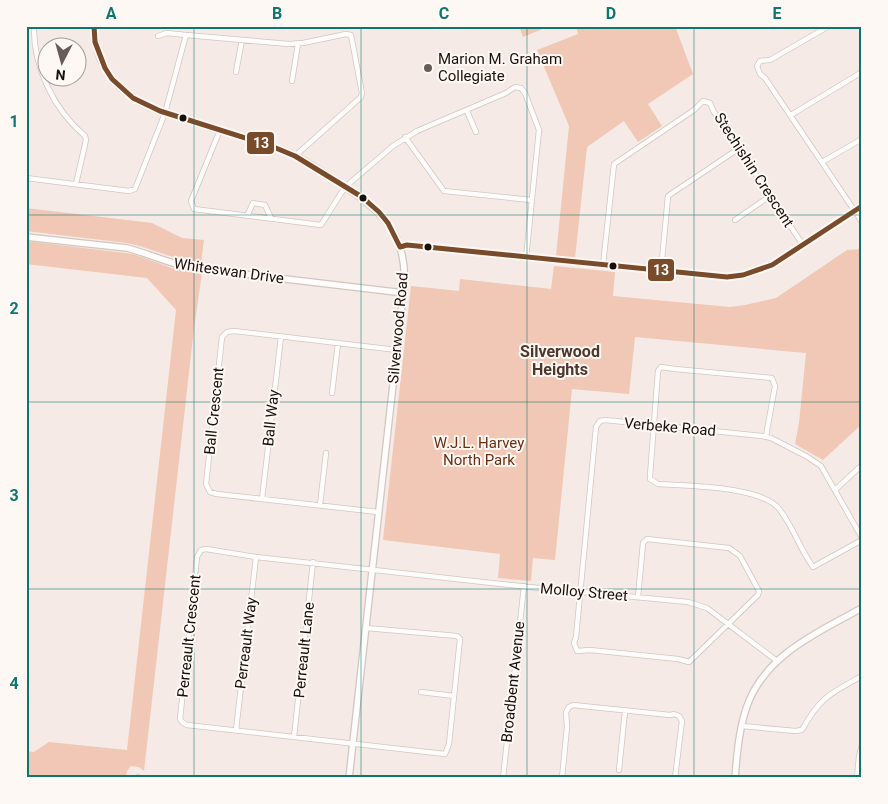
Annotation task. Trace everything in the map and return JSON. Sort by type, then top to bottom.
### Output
[{"type":"street","points":[[34,26],[36,51],[45,80],[57,104],[85,136],[86,140],[76,184]]},
{"type":"street","name":"Silverwood Road","points":[[94,26],[101,60],[116,84],[137,101],[164,113],[271,146],[295,156],[362,197],[379,212],[393,232],[400,247],[405,272],[404,292],[349,778]]},
{"type":"street","points":[[829,26],[770,60],[763,60],[758,63],[758,71],[791,115],[862,223]]},
{"type":"street","points":[[158,36],[167,33],[273,44],[298,44],[346,34],[351,35],[362,93],[358,101],[295,156]]},
{"type":"street","points":[[26,178],[129,191],[135,189],[164,113],[186,35]]},
{"type":"street","points":[[236,72],[242,40]]},
{"type":"street","points":[[292,81],[298,44]]},
{"type":"street","points":[[791,115],[862,72]]},
{"type":"street","points":[[220,130],[192,199],[191,205],[194,209],[321,225],[346,187],[405,137],[467,111],[513,88],[523,89],[538,130],[526,258]]},
{"type":"street","name":"Stechishin Crescent","points":[[603,266],[614,164],[694,110],[703,101],[710,103],[738,149],[803,245]]},
{"type":"street","points":[[467,111],[476,132]]},
{"type":"street","points":[[405,137],[444,191],[531,200]]},
{"type":"street","points":[[822,162],[862,139]]},
{"type":"street","points":[[660,271],[668,196],[738,149]]},
{"type":"street","points":[[735,220],[770,196]]},
{"type":"street","points":[[247,216],[254,203],[265,205],[271,218]]},
{"type":"street","points":[[400,247],[407,245],[603,266],[727,277],[743,276],[772,265],[856,212],[862,206]]},
{"type":"street","name":"Whiteswan Drive","points":[[26,237],[127,248],[166,262],[193,268],[404,292]]},
{"type":"street","name":"Ball Crescent","points":[[378,512],[210,492],[206,484],[222,337],[227,332],[234,331],[397,350]]},
{"type":"street","name":"Ball Way","points":[[262,499],[280,337]]},
{"type":"street","points":[[332,393],[338,343]]},
{"type":"street","points":[[766,436],[775,386],[772,378],[661,367],[658,371],[650,476],[653,482],[748,492],[771,502],[781,510],[806,557],[813,566],[862,539]]},
{"type":"street","name":"Verbeke Road","points":[[581,592],[598,424],[605,420],[766,436],[818,463],[862,539]]},
{"type":"street","points":[[320,505],[326,453]]},
{"type":"street","points":[[835,490],[862,465]]},
{"type":"street","points":[[581,592],[574,643],[577,651],[590,650],[689,662],[758,595],[759,591],[740,556],[729,548],[647,539],[643,543],[638,597]]},
{"type":"street","name":"Perreault Crescent","points":[[373,570],[206,549],[201,550],[197,557],[180,719],[187,725],[445,754],[449,744],[454,696]]},
{"type":"street","name":"Perreault Way","points":[[236,730],[256,556]]},
{"type":"street","name":"Perreault Lane","points":[[294,737],[314,562]]},
{"type":"street","name":"Molloy Street","points":[[373,570],[688,602],[707,608],[777,661]]},
{"type":"street","name":"Broadbent Avenue","points":[[503,778],[524,586]]},
{"type":"street","points":[[735,778],[738,740],[748,703],[765,674],[777,661],[803,641],[862,608]]},
{"type":"street","points":[[366,628],[457,636],[460,640],[460,645],[454,696],[421,692]]},
{"type":"street","points":[[742,726],[795,732],[802,730],[808,717],[818,704],[832,692],[862,676]]},
{"type":"street","points":[[562,778],[567,727],[566,712],[573,705],[679,716],[682,721],[675,778]]},
{"type":"street","points":[[619,770],[625,711]]},
{"type":"street","points":[[857,778],[862,745]]},
{"type":"green space","points":[[519,26],[550,26],[523,37]]},
{"type":"green space","points":[[576,26],[675,26],[693,74],[648,104],[662,126],[638,142],[624,121],[587,147],[575,258],[556,256],[569,126],[537,50],[578,34]]},
{"type":"green space","points":[[26,208],[152,223],[182,238],[204,240],[201,263],[127,243],[26,231]]},
{"type":"green space","points":[[26,241],[133,254],[172,268],[202,273],[194,328],[144,771],[139,767],[131,766],[127,771],[126,778],[26,778],[26,751],[34,752],[49,742],[127,750],[176,310],[147,278],[26,264]]},
{"type":"green space","name":"W.J.L. Harvey North Park","points":[[862,249],[862,424],[823,460],[795,444],[806,353],[635,337],[629,394],[572,389],[555,560],[533,558],[531,581],[498,578],[500,554],[383,540],[411,286],[459,291],[460,279],[551,289],[554,266],[615,272],[613,296],[730,307],[776,298],[847,250]]},
{"type":"transit line","name":"13","points":[[94,26],[95,42],[105,68],[112,79],[133,98],[160,111],[271,146],[295,156],[362,197],[388,223],[400,247],[407,245],[727,277],[743,275],[772,265],[862,206]]},
{"type":"place","name":"Marion M. Graham Collegiate","points":[[428,68]]},
{"type":"district","name":"Silverwood Heights","points":[[560,360]]}]
